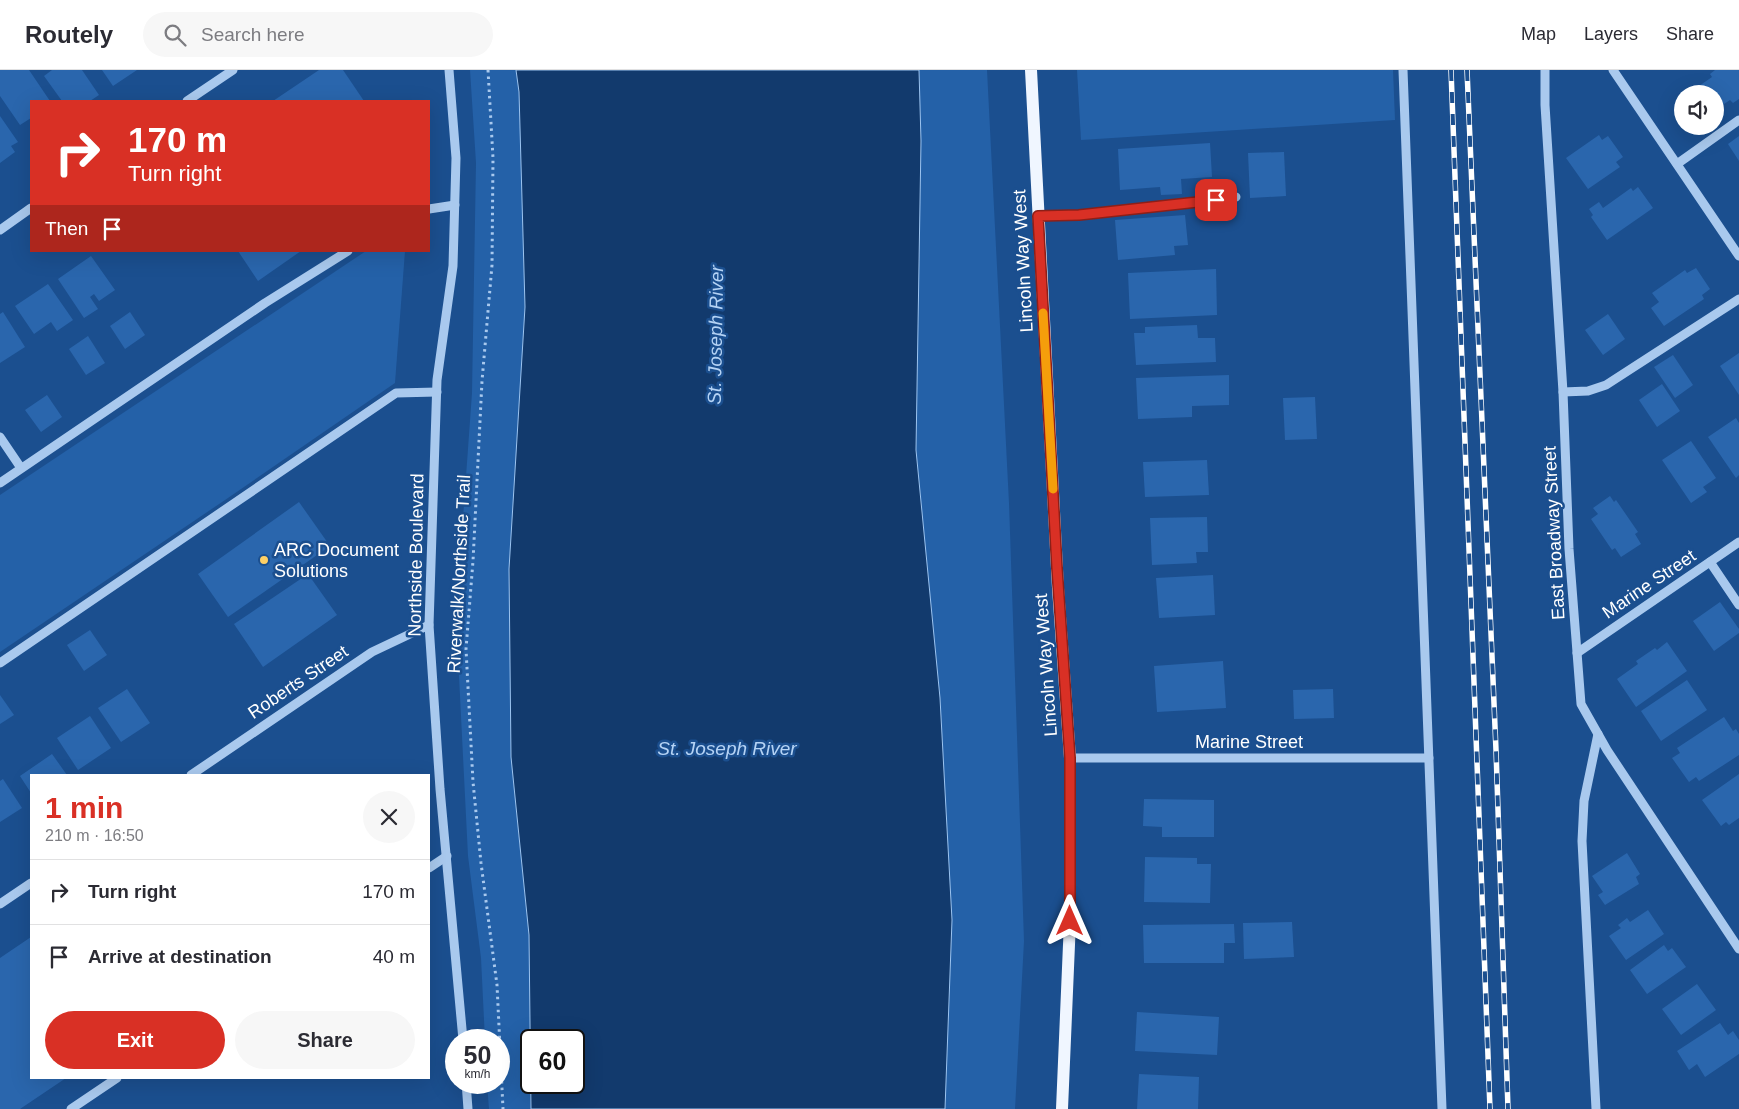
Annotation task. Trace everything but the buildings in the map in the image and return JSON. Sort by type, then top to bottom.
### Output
[{"type":"main road","name":"Lincoln Way West","points":[[1031,70],[1057,578],[1070,758],[1070,921],[1062,1109]]},
{"type":"street","points":[[188,100],[233,70]]},
{"type":"street","name":"Northside Boulevard","points":[[449,70],[456,158],[454,266],[437,392],[429,625],[440,789],[462,1029]]},
{"type":"street","points":[[1403,70],[1442,1109]]},
{"type":"street","name":"East Broadway Street","points":[[1545,70],[1545,105],[1563,392],[1569,549],[1582,704],[1607,750],[1739,949]]},
{"type":"street","points":[[1613,70],[1739,256]]},
{"type":"street","points":[[1676,164],[1739,120]]},
{"type":"street","points":[[1038,216],[1079,215],[1236,197]]},
{"type":"street","points":[[430,209],[455,205]]},
{"type":"street","points":[[0,230],[30,209]]},
{"type":"street","points":[[0,483],[265,303],[346,252]]},
{"type":"street","points":[[1563,392],[1588,391],[1606,385],[1739,299]]},
{"type":"street","points":[[0,663],[396,393],[437,392]]},
{"type":"street","points":[[0,437],[21,468]]},
{"type":"street","name":"Marine Street","points":[[1577,653],[1739,542]]},
{"type":"street","points":[[1710,562],[1739,605]]},
{"type":"street","name":"Roberts Street","points":[[192,774],[372,652],[429,625]]},
{"type":"street","points":[[1596,1109],[1582,841],[1584,801],[1598,734]]},
{"type":"street","name":"Marine Street","points":[[1070,758],[1429,758]]},
{"type":"street","points":[[430,867],[447,856]]},
{"type":"street","points":[[0,904],[30,884]]},
{"type":"street","points":[[71,1109],[116,1079]]},
{"type":"street","points":[[467,1094],[468,1109]]},
{"type":"path","name":"Riverwalk/Northside Trail","points":[[488,70],[493,158],[492,265],[482,381],[473,561],[466,649],[474,791],[481,863],[497,984],[503,1109]]},
{"type":"shaded area","points":[[470,70],[516,70],[519,92],[525,307],[509,569],[511,757],[529,935],[530,1029],[520,1029],[520,1094],[531,1094],[531,1109],[489,1109],[488,1094],[510,1094],[510,1029],[484,1029],[481,958],[468,856],[456,616],[472,393],[476,163]]},
{"type":"shaded area","points":[[919,70],[987,70],[1009,503],[1024,941],[1015,1109],[945,1109],[952,920],[940,698],[916,450],[921,141]]},
{"type":"shaded area","points":[[1077,70],[1393,70],[1395,120],[1081,140]]},
{"type":"shaded area","points":[[364,252],[405,252],[395,383],[0,652],[0,495]]},
{"type":"water","name":"St. Joseph River","points":[[516,70],[919,70],[921,141],[916,450],[940,698],[952,920],[945,1109],[531,1109],[531,1094],[585,1094],[585,1029],[530,1029],[529,935],[511,757],[509,569],[525,307],[519,92]]},
{"type":"railway","points":[[1451,70],[1490,1109]]},
{"type":"railway","points":[[1467,70],[1496,750],[1508,1109]]},
{"type":"slow traffic","points":[[1043,313],[1053,489]]},
{"type":"place","name":"ARC Document Solutions","points":[[264,560]]},
{"type":"route","points":[[1070,921],[1070,758],[1057,568],[1038,216],[1079,215],[1216,200]]}]
